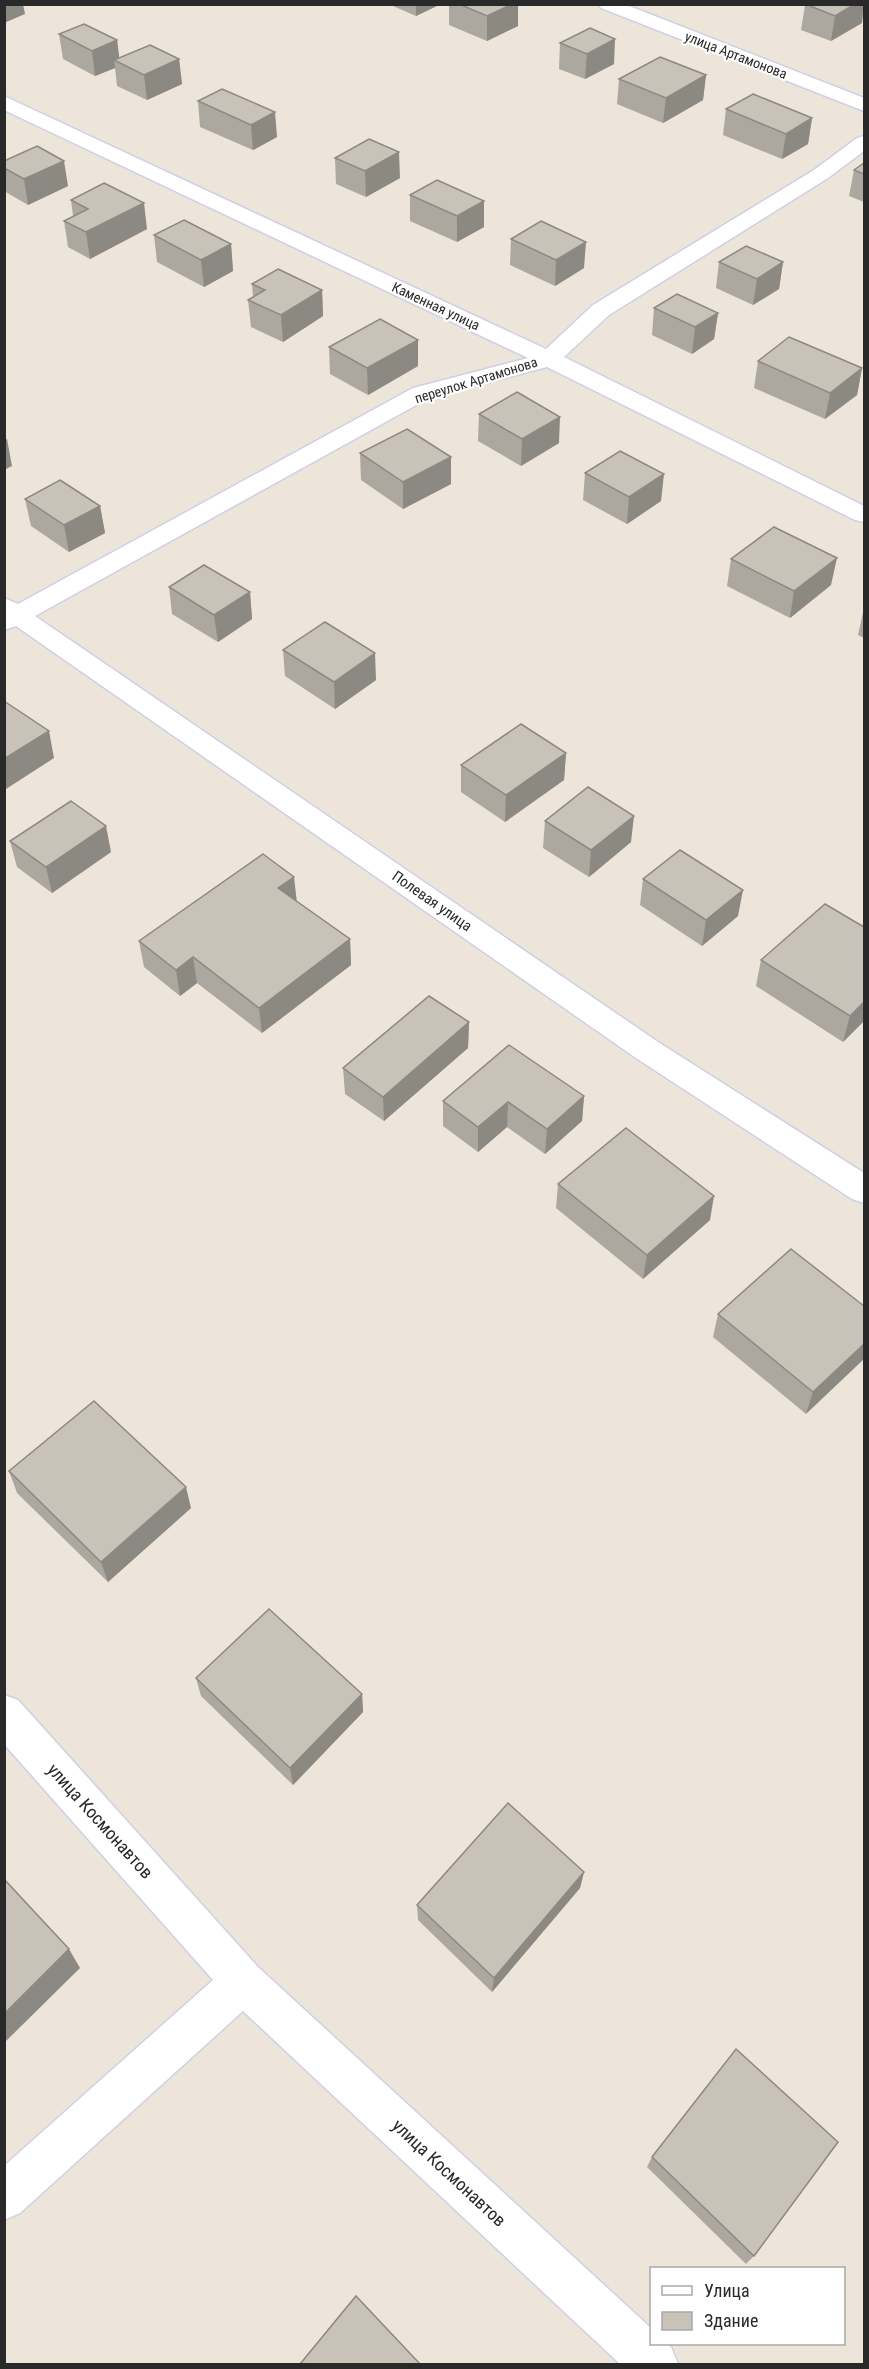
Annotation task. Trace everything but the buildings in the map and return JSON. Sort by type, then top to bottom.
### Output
[{"type":"street","name":"улица Артамонова","points":[[607,4],[864,105]]},
{"type":"street","name":"Каменная улица","points":[[4,102],[549,359],[864,515]]},
{"type":"street","name":"переулок Артамонова","points":[[8,614],[422,393],[549,359],[601,310],[821,174],[864,142]]},
{"type":"street","name":"Полевая улица","points":[[8,614],[647,1050],[864,1190]]},
{"type":"street","name":"улица Космонавтов","points":[[4,1714],[243,1982],[654,2364]]},
{"type":"street","points":[[4,2197],[243,1982]]}]
